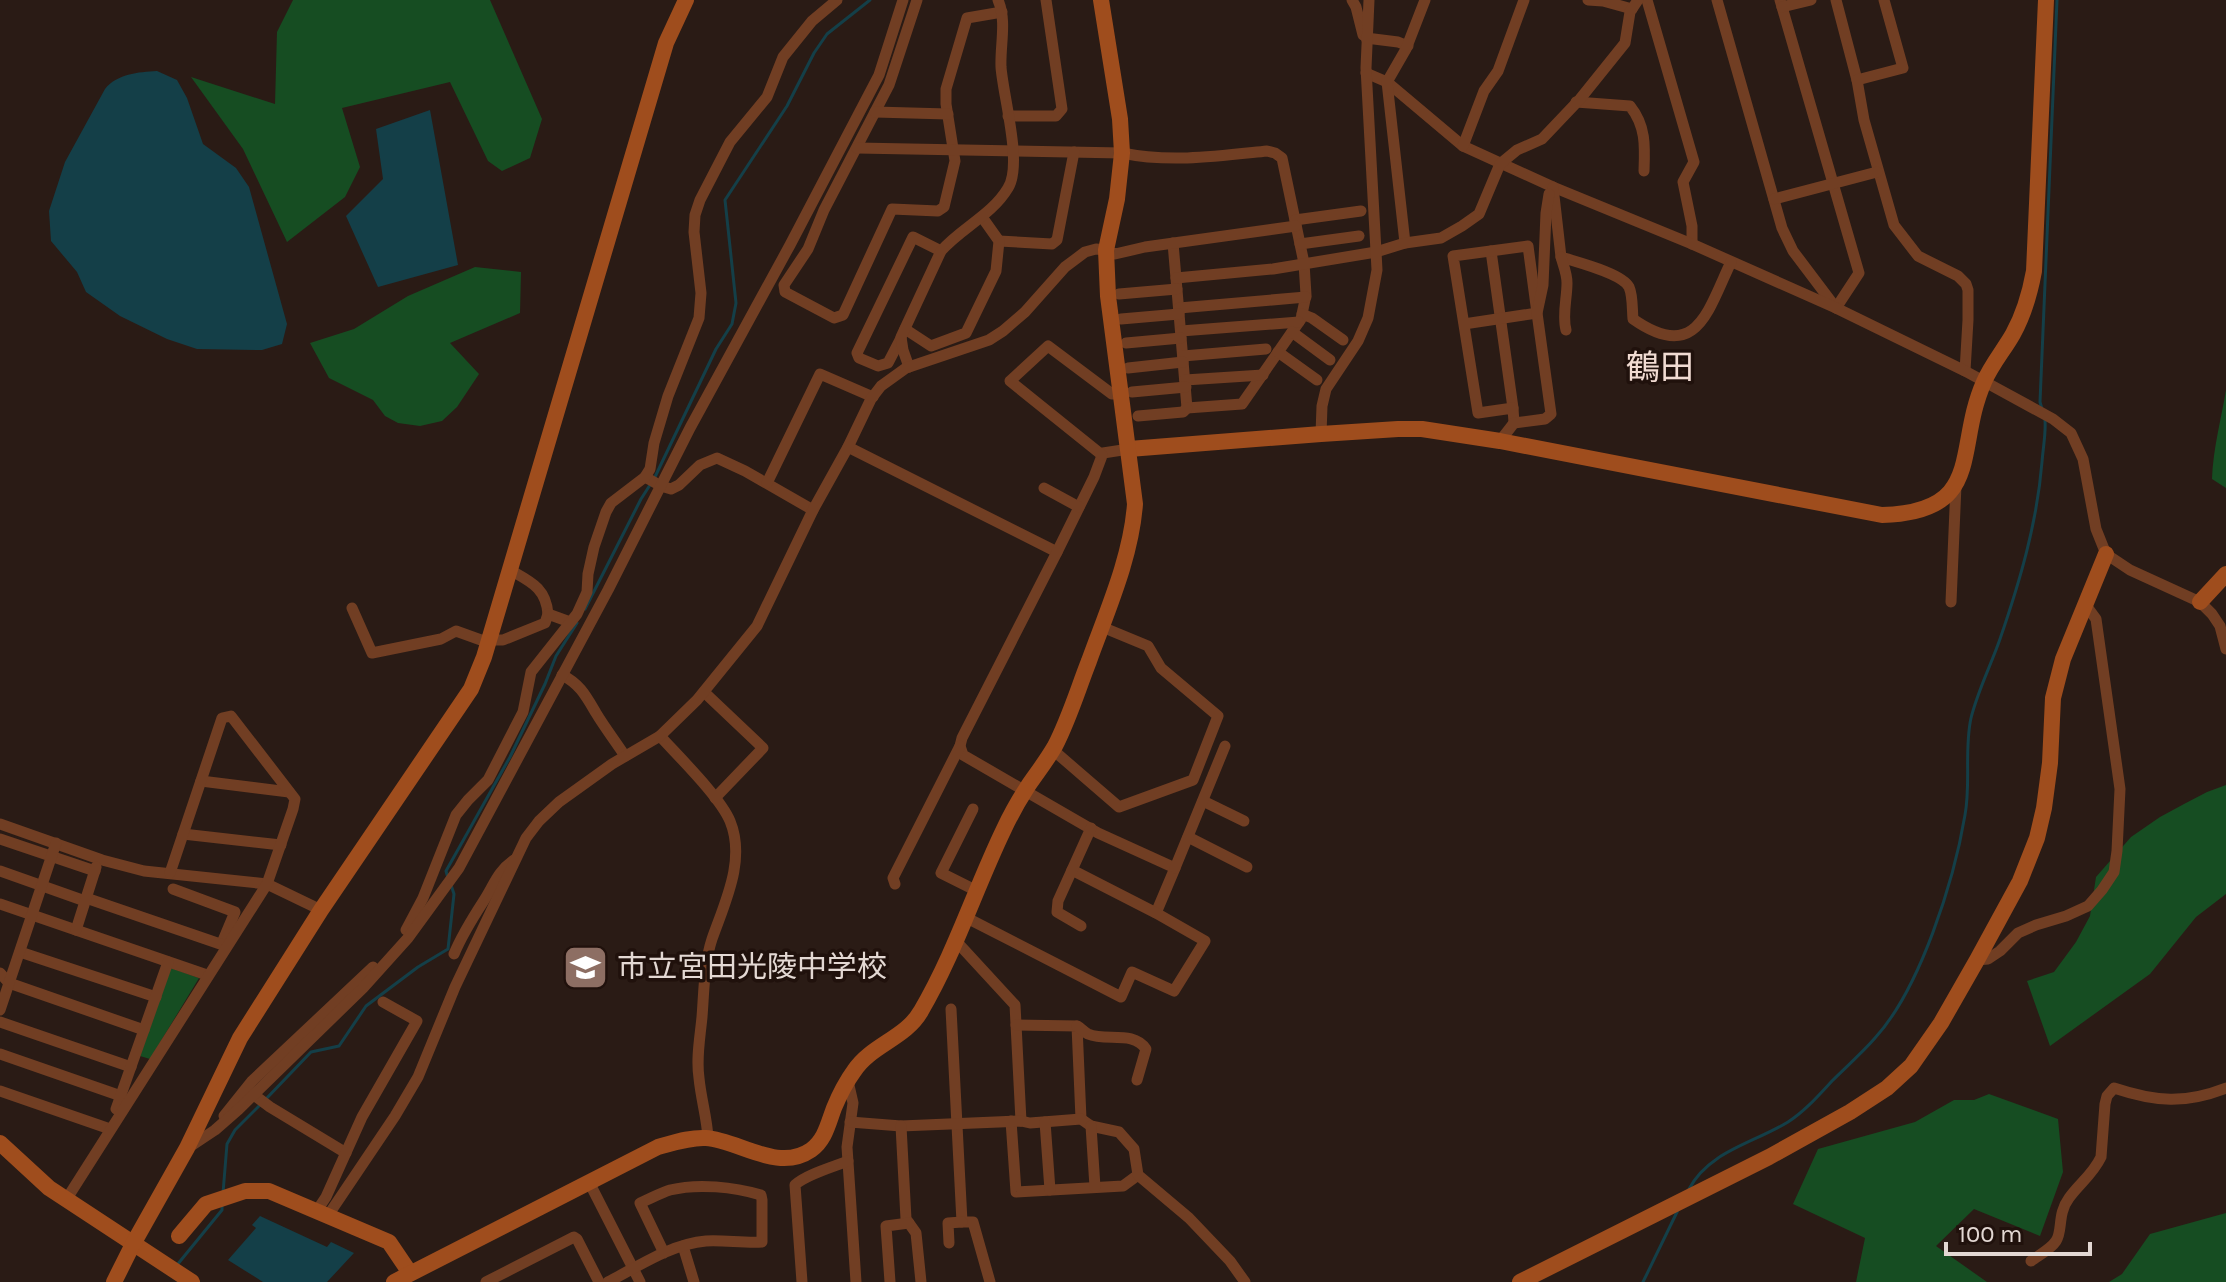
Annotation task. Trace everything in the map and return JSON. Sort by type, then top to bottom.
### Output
[{"type":"street","points":[[114,1282],[187,1148],[240,1038],[321,910],[471,689],[490,640],[666,43],[686,0]]},
{"type":"street","points":[[215,1130],[252,1081],[376,965],[405,931],[423,898],[456,815],[488,780],[523,712],[531,672],[577,614],[587,592],[594,547],[606,512],[611,503],[645,477],[650,469],[668,396],[699,318],[701,293],[694,232],[700,200],[730,142],[767,97],[783,57],[812,21],[837,0]]},
{"type":"street","points":[[187,1148],[215,1130],[254,1095],[388,962],[459,868],[879,75],[903,0]]},
{"type":"street","points":[[917,0],[889,85],[824,210],[808,249],[784,285],[785,292],[834,318],[843,315],[892,209],[938,211],[944,207],[955,161],[946,89],[967,18],[1000,6],[1001,67],[1014,170],[1008,189],[982,217],[941,251],[888,363],[878,366],[859,358],[857,353],[913,237],[941,251]]},
{"type":"street","points":[[1008,116],[1056,116],[1062,109],[1046,0]]},
{"type":"street","points":[[394,1282],[658,1147],[708,1138],[775,1157],[788,1158],[810,1151],[824,1136],[848,1081],[863,1059],[912,1024],[921,1013],[967,918],[1006,826],[1063,730],[1133,533],[1135,504],[1126,393],[1108,296],[1106,250],[1117,199],[1122,153],[1120,119],[1101,0]]},
{"type":"street","points":[[1352,0],[1366,38],[1408,46]]},
{"type":"street","points":[[1321,434],[1326,389],[1358,341],[1368,318],[1377,270],[1366,73],[1369,0]]},
{"type":"street","points":[[1405,243],[1387,82],[1408,46],[1425,0]]},
{"type":"street","points":[[1463,146],[1484,91],[1498,71],[1524,0]]},
{"type":"street","points":[[1119,294],[1376,252],[1405,243],[1439,238],[1479,214],[1500,164],[1517,150],[1542,139],[1625,43],[1635,4],[1588,0]]},
{"type":"street","points":[[1647,0],[1694,162],[1683,182],[1692,226],[1692,244]]},
{"type":"street","points":[[1717,0],[1782,228],[1793,251],[1836,308]]},
{"type":"street","points":[[1811,0],[1781,3],[1859,273],[1836,308]]},
{"type":"street","points":[[1836,0],[1891,220],[1918,256],[1958,276],[1966,284],[1968,320],[1965,371]]},
{"type":"street","points":[[1857,80],[1903,68],[1884,0]]},
{"type":"street","points":[[1951,602],[1956,485],[1984,381],[2027,303],[2034,271],[2046,0]]},
{"type":"street","points":[[1366,73],[1387,82],[1463,146],[1836,308],[2038,409],[2071,433],[2083,459],[2096,529],[2106,554],[2130,570],[2200,602],[2220,626],[2226,649]]},
{"type":"street","points":[[1576,102],[1630,106],[1639,117],[1645,144],[1644,171]]},
{"type":"street","points":[[875,112],[948,114]]},
{"type":"street","points":[[857,148],[1122,153],[1163,159],[1267,151],[1282,158],[1304,263],[1306,297],[1298,323],[1272,351],[1263,375],[1242,404],[1138,416]]},
{"type":"street","points":[[999,241],[1052,244],[1057,240],[1074,152]]},
{"type":"street","points":[[1774,199],[1877,172]]},
{"type":"street","points":[[1553,187],[1561,257],[1566,273],[1566,330]]},
{"type":"street","points":[[1537,313],[1543,285],[1548,197],[1553,187]]},
{"type":"street","points":[[321,1215],[395,1116],[418,1077],[461,972],[526,838],[559,802],[625,756],[660,736],[704,692],[757,626],[813,510],[881,386],[909,367],[989,340],[1016,321],[1075,258],[1085,252],[1096,249],[1115,254],[1361,211]]},
{"type":"street","points":[[903,333],[931,346],[966,333],[996,271],[999,241],[982,217]]},
{"type":"street","points":[[1300,244],[1359,236]]},
{"type":"street","points":[[1439,238],[1453,256],[1478,413],[1513,408]]},
{"type":"street","points":[[1173,243],[1187,408]]},
{"type":"street","points":[[1453,256],[1528,246],[1551,414],[1545,419],[1514,423]]},
{"type":"street","points":[[1491,251],[1514,423],[1500,441]]},
{"type":"street","points":[[1561,257],[1625,281],[1630,289],[1633,319],[1666,336],[1685,335],[1696,329],[1704,319],[1731,262]]},
{"type":"street","points":[[1121,319],[1306,297]]},
{"type":"street","points":[[1464,324],[1537,313]]},
{"type":"street","points":[[1126,343],[1181,334],[1298,323],[1312,318],[1343,340]]},
{"type":"street","points":[[1298,323],[1330,360]]},
{"type":"street","points":[[903,333],[903,350],[909,367]]},
{"type":"street","points":[[1102,455],[1010,381],[1048,346],[1112,394],[1263,375]]},
{"type":"street","points":[[1128,368],[1183,359],[1272,351],[1317,380]]},
{"type":"street","points":[[767,483],[820,374],[873,397]]},
{"type":"street","points":[[895,884],[893,878],[1057,552],[1103,453],[1321,434],[1422,429],[1500,441],[1882,515],[1909,514],[1929,509],[1956,485]]},
{"type":"street","points":[[848,447],[1057,552]]},
{"type":"street","points":[[645,477],[671,489],[700,465],[717,458],[813,510]]},
{"type":"street","points":[[1044,488],[1079,507]]},
{"type":"street","points":[[1520,1282],[1769,1157],[1850,1112],[1887,1088],[1911,1066],[1941,1023],[1977,960],[2020,881],[2037,838],[2050,763],[2053,698],[2063,659],[2106,554]]},
{"type":"street","points":[[352,608],[372,653],[441,639],[456,631],[481,640],[503,640],[545,623],[548,614],[539,587],[510,570]]},
{"type":"street","points":[[2200,602],[2226,574]]},
{"type":"street","points":[[1977,960],[1988,959],[2018,933],[2088,906],[2114,872],[2120,789],[2096,619],[2085,604]]},
{"type":"street","points":[[548,614],[570,622]]},
{"type":"street","points":[[1053,750],[1119,807],[1193,780],[1218,716],[1161,668],[1148,646],[1102,627]]},
{"type":"street","points":[[562,675],[577,683],[625,756]]},
{"type":"street","points":[[704,692],[763,748],[715,798]]},
{"type":"street","points":[[66,1200],[224,945],[267,884],[281,845],[295,799],[231,716],[222,718],[170,873]]},
{"type":"street","points":[[660,736],[715,798],[730,821],[735,839],[732,880],[711,941],[698,1051],[698,1076],[708,1138]]},
{"type":"street","points":[[960,746],[963,755],[1091,828],[1175,868]]},
{"type":"street","points":[[1156,913],[1225,746]]},
{"type":"street","points":[[201,781],[289,792]]},
{"type":"street","points":[[1203,801],[1244,821]]},
{"type":"street","points":[[973,809],[941,873],[977,891]]},
{"type":"street","points":[[0,826],[56,843],[97,864]]},
{"type":"street","points":[[1081,926],[1057,912],[1058,901],[1091,828]]},
{"type":"street","points":[[183,834],[281,845]]},
{"type":"street","points":[[1188,837],[1247,867]]},
{"type":"street","points":[[0,839],[52,856],[97,864],[267,884],[321,910]]},
{"type":"street","points":[[0,1010],[56,843]]},
{"type":"street","points":[[454,954],[500,869],[515,860]]},
{"type":"street","points":[[76,930],[97,864]]},
{"type":"street","points":[[967,918],[1121,997],[1132,972],[1174,991],[1205,941],[1072,870]]},
{"type":"street","points":[[0,871],[224,945]]},
{"type":"street","points":[[173,889],[235,912],[224,945]]},
{"type":"street","points":[[0,904],[207,975]]},
{"type":"street","points":[[956,941],[1015,1005],[1016,1192],[1123,1186],[1138,1175]]},
{"type":"street","points":[[20,952],[156,997]]},
{"type":"street","points":[[110,1129],[168,962]]},
{"type":"street","points":[[0,973],[9,983],[144,1030]]},
{"type":"street","points":[[321,1215],[362,1117],[417,1021],[383,1002]]},
{"type":"street","points":[[951,1009],[962,1222]]},
{"type":"street","points":[[0,1022],[131,1067]]},
{"type":"street","points":[[1016,1025],[1077,1026],[1090,1035],[1125,1037],[1142,1042],[1146,1049],[1137,1080]]},
{"type":"street","points":[[1077,1026],[1095,1187]]},
{"type":"street","points":[[0,1054],[121,1096]]},
{"type":"street","points":[[848,1081],[853,1103],[847,1147],[856,1282]]},
{"type":"street","points":[[2031,1261],[2056,1242],[2060,1214],[2068,1199],[2098,1164],[2105,1104],[2114,1088],[2167,1101],[2203,1097],[2226,1088]]},
{"type":"street","points":[[0,1091],[110,1129]]},
{"type":"street","points":[[254,1095],[346,1153]]},
{"type":"street","points":[[850,1122],[901,1126],[1016,1121],[1086,1123],[1119,1132],[1134,1149],[1138,1175],[1189,1218],[1230,1261],[1245,1282]]},
{"type":"street","points":[[1045,1122],[1050,1190]]},
{"type":"street","points":[[901,1126],[906,1219],[916,1233],[921,1282]]},
{"type":"street","points":[[0,1143],[40,1181],[66,1200],[192,1282]]},
{"type":"street","points":[[802,1282],[795,1185],[801,1178],[848,1161]]},
{"type":"street","points":[[589,1182],[640,1282]]},
{"type":"street","points":[[608,1282],[683,1246],[705,1241],[762,1242],[761,1195],[711,1187],[689,1187],[669,1190],[640,1203],[664,1253]]},
{"type":"street","points":[[179,1236],[206,1204],[245,1191],[269,1191],[389,1242],[410,1273]]},
{"type":"street","points":[[949,1243],[948,1223],[973,1222],[990,1282]]},
{"type":"street","points":[[890,1282],[886,1226],[909,1223]]},
{"type":"street","points":[[486,1282],[574,1237],[599,1282]]},
{"type":"street","points":[[683,1246],[694,1282]]},
{"type":"green space","points":[[293,0],[490,0],[542,119],[530,158],[502,171],[488,161],[450,82],[342,108],[360,167],[345,197],[287,242],[243,149],[191,77],[275,104],[277,32]]},
{"type":"green space","points":[[475,267],[521,272],[520,313],[450,343],[479,374],[457,407],[442,421],[420,426],[398,423],[385,416],[373,400],[329,378],[310,343],[354,329],[408,296]]},
{"type":"green space","points":[[2226,390],[2226,488],[2212,479]]},
{"type":"green space","points":[[2226,785],[2226,894],[2196,917],[2150,974],[2050,1046],[2027,981],[2054,972],[2076,942],[2090,916],[2096,877],[2131,837],[2160,817]]},
{"type":"green space","points":[[171,968],[199,978],[150,1059],[140,1056]]},
{"type":"green space","points":[[1989,1094],[2058,1119],[2063,1172],[2040,1236],[1974,1209],[1936,1246],[1987,1282],[1856,1282],[1865,1238],[1793,1204],[1818,1149],[1915,1122],[1954,1100],[1974,1100]]},
{"type":"green space","points":[[2226,1213],[2226,1282],[2109,1282],[2122,1274],[2150,1234]]},
{"type":"water","points":[[157,71],[177,80],[187,98],[203,144],[236,168],[249,187],[287,324],[282,344],[262,350],[197,349],[167,339],[120,316],[86,292],[77,272],[51,241],[49,211],[65,162],[105,89],[122,77]]},
{"type":"water","points":[[430,110],[458,265],[378,287],[346,216],[383,179],[376,129]]},
{"type":"water","points":[[260,1216],[327,1247],[331,1242],[354,1253],[327,1282],[263,1282],[228,1260],[256,1228],[252,1225]]},
{"type":"waterway","points":[[654,479],[716,349],[732,324],[736,303],[725,200],[787,106],[827,34],[870,0]]},
{"type":"waterway","points":[[2042,409],[2057,0]]},
{"type":"waterway","points":[[1689,1189],[1708,1165],[1788,1122],[1811,1103],[1875,1038],[1891,1017],[1920,963],[1944,902],[1960,842],[1967,803],[1971,718],[2021,574],[2032,530],[2040,485],[2045,420]]},
{"type":"waterway","points":[[585,609],[650,485]]},
{"type":"waterway","points":[[448,878],[446,871],[510,757],[556,656],[577,623]]},
{"type":"waterway","points":[[265,1100],[311,1052],[339,1046],[366,1006],[448,949],[454,894],[451,885]]},
{"type":"waterway","points":[[223,1193],[227,1144],[235,1130],[260,1105]]},
{"type":"waterway","points":[[177,1265],[222,1210],[222,1205]]},
{"type":"waterway","points":[[1643,1282],[1678,1210]]},
{"type":"place","name":"市立宮田光陵中学校","points":[[586,967]]},
{"type":"district","name":"鶴田","points":[[1660,368]]}]
